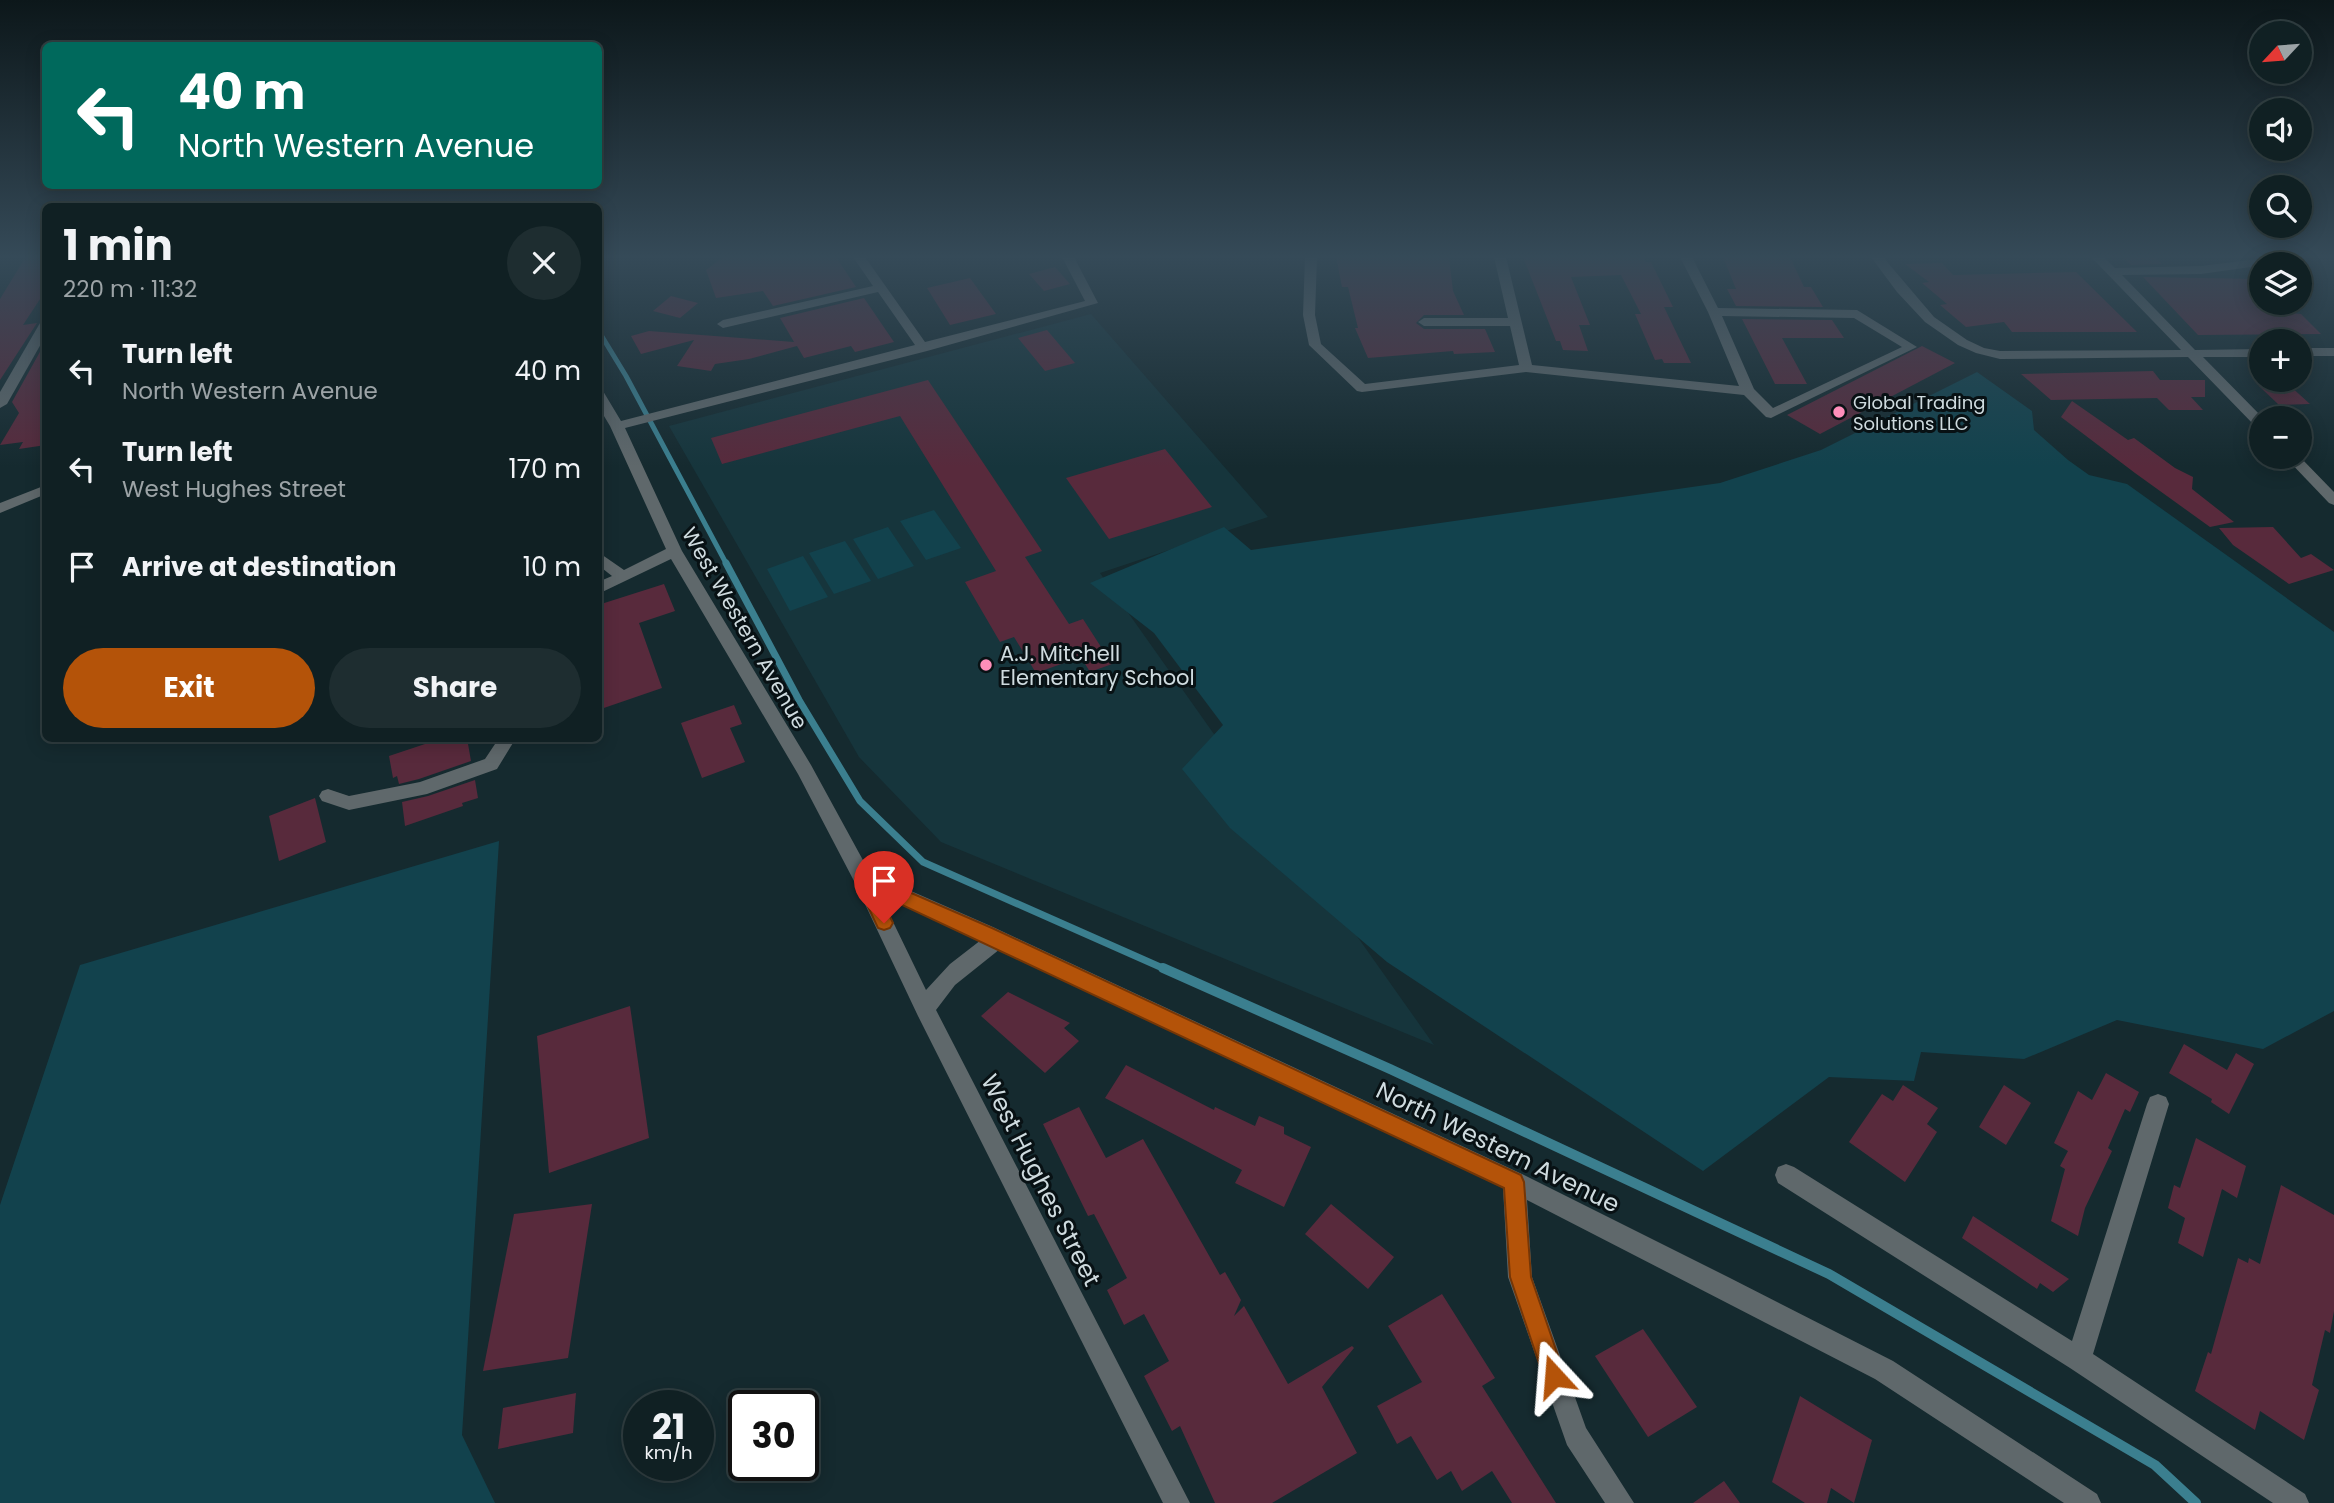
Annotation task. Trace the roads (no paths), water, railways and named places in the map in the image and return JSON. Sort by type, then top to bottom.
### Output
[{"type":"street","points":[[908,327],[923,348]]},
{"type":"street","points":[[617,426],[1001,327]]},
{"type":"street","points":[[1311,327],[1315,345],[1362,388],[1526,368],[1748,391]]},
{"type":"street","points":[[1516,327],[1526,368]]},
{"type":"street","points":[[1721,327],[1748,391],[1771,414],[1910,347],[1878,327]]},
{"type":"street","points":[[1940,327],[1953,340],[1980,353],[2000,355],[2249,353]]},
{"type":"street","points":[[2166,327],[2249,412]]},
{"type":"street","points":[[0,404],[42,330]]},
{"type":"street","points":[[2312,352],[2334,352]]},
{"type":"street","name":"West Western Avenue","points":[[602,401],[617,426],[674,551],[805,770],[863,879]]},
{"type":"street","points":[[2304,469],[2334,500]]},
{"type":"street","points":[[0,508],[42,491]]},
{"type":"street","points":[[602,587],[674,551]]},
{"type":"street","points":[[602,560],[622,576]]},
{"type":"street","points":[[328,796],[349,803],[421,789],[491,764],[505,742]]},
{"type":"street","name":"North Western Avenue","points":[[863,879],[998,939],[1514,1182],[1884,1370],[2088,1503]]},
{"type":"street","name":"West Hughes Street","points":[[863,879],[925,1010],[1177,1503]]},
{"type":"street","points":[[925,1010],[934,993],[949,977],[998,939]]},
{"type":"street","points":[[2079,1359],[2158,1104]]},
{"type":"street","points":[[1786,1175],[2079,1359],[2296,1503]]},
{"type":"street","points":[[1514,1182],[1520,1277],[1576,1436],[1621,1503]]},
{"type":"waterway","points":[[602,337],[626,376],[727,565]]},
{"type":"waterway","points":[[726,563],[799,700],[860,801],[923,862],[1167,970]]},
{"type":"waterway","points":[[1163,968],[1390,1069],[1829,1274],[2155,1465],[2196,1503]]},
{"type":"place","name":"Global Trading Solutions LLC","points":[[1839,412]]},
{"type":"place","name":"A.J. Mitchell Elementary School","points":[[986,665]]}]
